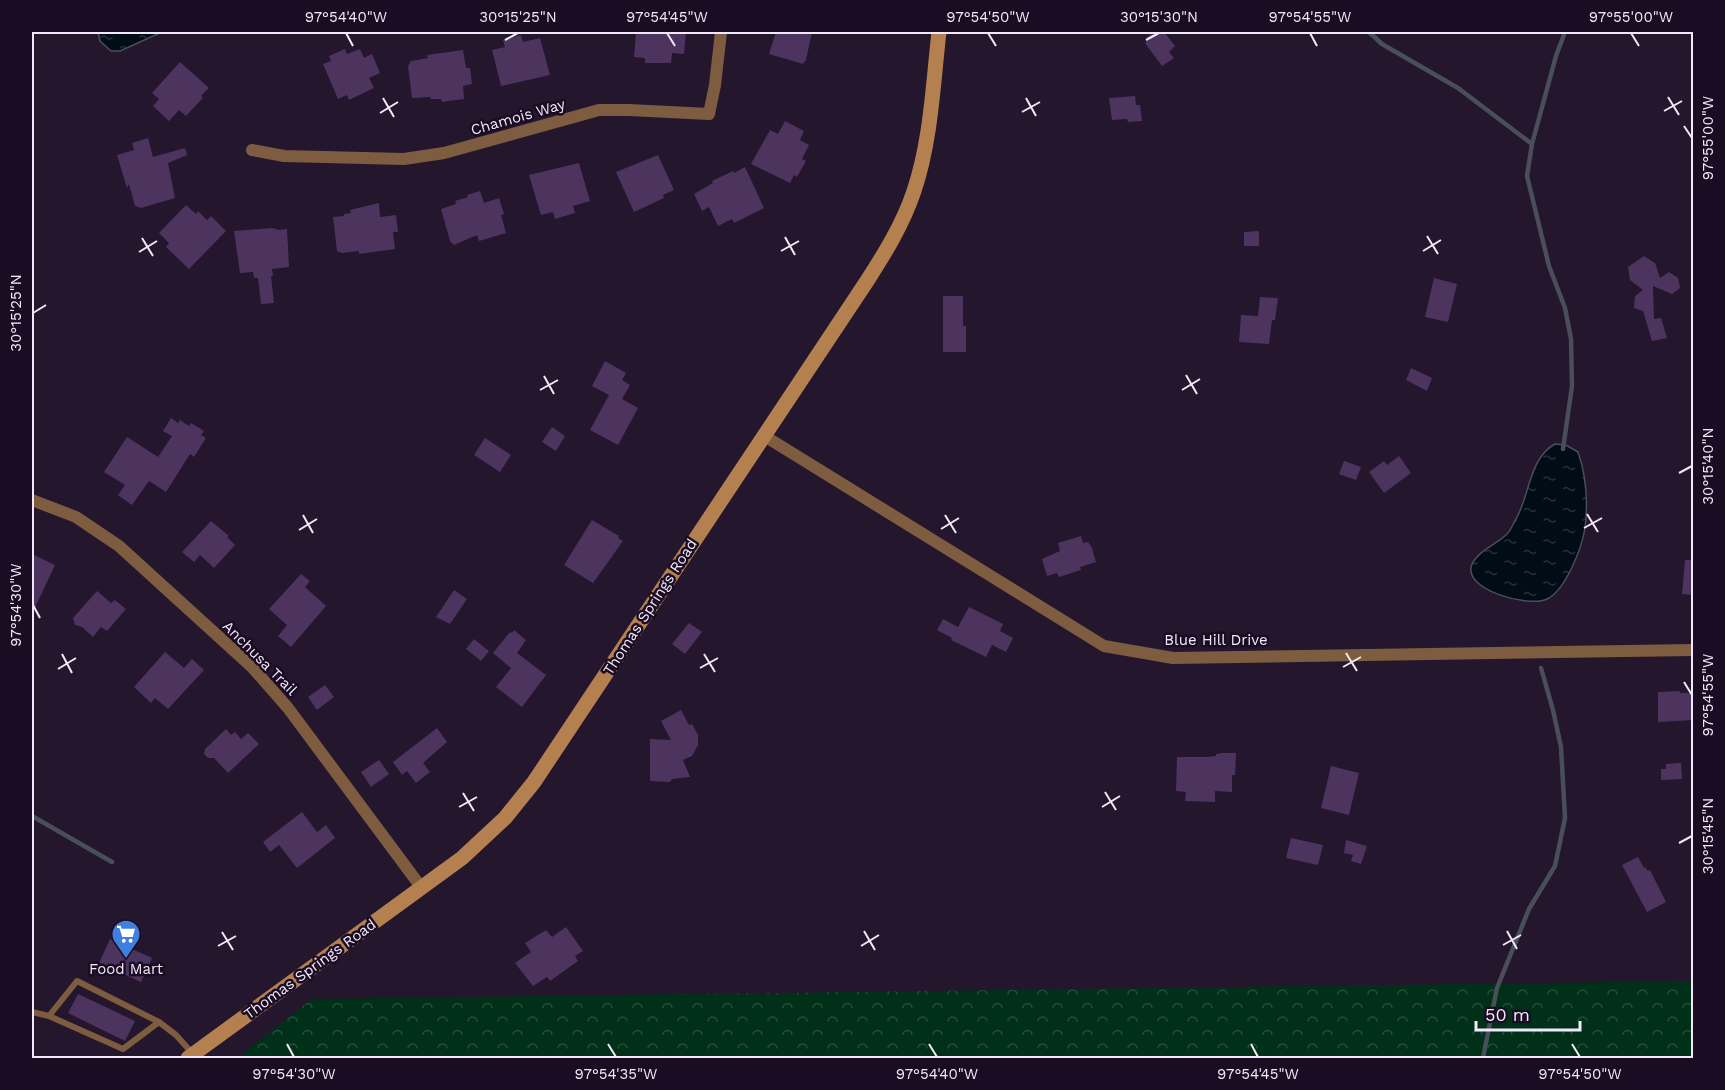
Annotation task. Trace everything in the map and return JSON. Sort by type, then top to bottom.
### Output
[{"type":"street","name":"Chamois Way","points":[[252,150],[284,156],[404,159],[444,153],[599,110],[709,114],[716,85],[721,32]]},
{"type":"street","name":"Thomas Springs Road","points":[[191,1057],[462,858],[519,803],[867,281],[903,219],[914,192],[923,158],[939,32]]},
{"type":"street","name":"Blue Hill Drive","points":[[764,435],[1104,646],[1173,658],[1694,650]]},
{"type":"street","name":"Anchusa Trail","points":[[32,500],[76,517],[119,546],[252,667],[288,708],[421,887]]},
{"type":"lane","points":[[49,1016],[77,981],[159,1022],[176,1035],[191,1057]]},
{"type":"lane","points":[[32,1012],[49,1016],[123,1049],[159,1022]]},
{"type":"green space","points":[[1693,981],[1693,1058],[237,1058],[312,999]]},
{"type":"water","points":[[98,32],[162,32],[120,51],[111,51],[100,41]]},
{"type":"water","points":[[1555,444],[1566,445],[1578,452],[1583,470],[1586,489],[1586,518],[1577,556],[1561,587],[1547,599],[1527,601],[1499,595],[1477,582],[1471,573],[1472,564],[1479,555],[1510,531],[1521,509],[1540,458]]},
{"type":"building","points":[[636,32],[686,32],[684,54],[672,53],[671,63],[645,63],[645,58],[634,57]]},
{"type":"building","points":[[776,32],[812,32],[806,60],[803,64],[769,54]]},
{"type":"building","points":[[1154,32],[1164,32],[1175,46],[1169,52],[1174,58],[1162,66],[1145,43],[1148,40],[1146,38]]},
{"type":"building","points":[[521,35],[523,42],[540,38],[550,75],[501,86],[492,50],[505,47],[503,40]]},
{"type":"building","points":[[345,49],[347,54],[360,49],[364,58],[372,54],[380,73],[369,78],[374,88],[349,100],[347,95],[338,99],[323,64],[331,61],[329,56]]},
{"type":"building","points":[[463,50],[466,68],[470,68],[472,84],[463,86],[464,99],[442,102],[441,99],[430,97],[412,98],[408,66],[411,61],[428,58],[427,55]]},
{"type":"building","points":[[180,62],[209,88],[186,116],[179,110],[169,121],[153,106],[159,99],[152,93]]},
{"type":"building","points":[[1135,96],[1136,105],[1140,105],[1142,121],[1112,120],[1109,98]]},
{"type":"building","points":[[785,121],[804,131],[800,140],[809,145],[802,159],[806,161],[797,177],[794,175],[790,183],[751,164],[770,130],[778,134]]},
{"type":"building","points":[[148,138],[153,157],[185,148],[187,155],[168,163],[175,198],[141,208],[135,206],[117,155],[134,150],[132,143]]},
{"type":"building","points":[[658,155],[674,190],[663,195],[664,198],[634,212],[616,172]]},
{"type":"building","points":[[579,163],[590,201],[573,206],[575,213],[555,219],[553,212],[541,215],[529,175]]},
{"type":"building","points":[[745,167],[764,208],[734,223],[732,219],[718,226],[709,207],[702,211],[694,194],[713,183],[712,181]]},
{"type":"building","points":[[480,191],[484,203],[499,198],[506,233],[479,241],[477,235],[454,245],[450,241],[441,209],[456,204],[455,201],[468,197],[467,195]]},
{"type":"building","points":[[379,203],[380,217],[396,215],[398,232],[393,232],[395,249],[359,254],[359,251],[342,253],[337,251],[333,217],[344,216],[344,214],[351,213],[350,210]]},
{"type":"building","points":[[186,205],[196,214],[198,211],[207,220],[211,216],[226,231],[189,269],[166,247],[169,243],[159,233]]},
{"type":"building","points":[[287,229],[289,267],[272,269],[274,303],[261,304],[258,278],[254,278],[253,272],[240,273],[234,231]]},
{"type":"building","points":[[1259,231],[1259,246],[1244,246],[1244,232]]},
{"type":"building","points":[[1644,256],[1655,263],[1660,278],[1669,272],[1678,278],[1680,288],[1672,294],[1653,286],[1654,319],[1661,318],[1667,338],[1652,341],[1643,311],[1634,308],[1635,296],[1643,290],[1630,280],[1628,267]]},
{"type":"building","points":[[1434,278],[1457,284],[1448,322],[1425,317]]},
{"type":"building","points":[[943,296],[963,296],[966,352],[943,352]]},
{"type":"building","points":[[1260,297],[1278,298],[1269,344],[1239,342],[1241,315],[1258,316]]},
{"type":"building","points":[[605,361],[626,373],[622,380],[630,385],[622,399],[638,408],[618,445],[590,430],[609,395],[592,386]]},
{"type":"building","points":[[1411,368],[1432,378],[1427,391],[1406,380]]},
{"type":"building","points":[[171,418],[178,423],[180,420],[189,426],[191,423],[204,431],[201,435],[206,438],[194,457],[190,454],[166,492],[149,481],[132,505],[118,495],[125,485],[104,472],[127,437],[158,457],[172,436],[163,431]]},
{"type":"building","points":[[552,427],[565,436],[556,451],[542,442]]},
{"type":"building","points":[[485,438],[511,455],[500,472],[474,455]]},
{"type":"building","points":[[1399,456],[1411,473],[1384,493],[1369,472],[1384,461],[1387,465]]},
{"type":"building","points":[[1344,461],[1361,467],[1356,480],[1339,474]]},
{"type":"building","points":[[592,520],[619,536],[618,538],[623,541],[593,583],[564,565]]},
{"type":"building","points":[[211,521],[229,536],[227,537],[235,545],[214,568],[200,555],[194,562],[182,552]]},
{"type":"building","points":[[1081,536],[1083,543],[1088,542],[1092,548],[1096,562],[1059,577],[1057,573],[1047,576],[1042,559],[1060,551],[1058,543]]},
{"type":"building","points":[[32,554],[55,565],[32,614]]},
{"type":"building","points":[[1685,560],[1694,560],[1694,595],[1682,594]]},
{"type":"building","points":[[301,574],[310,581],[305,587],[326,606],[291,647],[278,636],[287,625],[269,609]]},
{"type":"building","points":[[454,590],[467,599],[450,624],[436,617]]},
{"type":"building","points":[[97,591],[111,603],[115,600],[126,609],[107,631],[101,627],[93,637],[82,627],[75,625],[73,618]]},
{"type":"building","points":[[969,607],[1003,624],[1000,631],[1013,638],[1006,652],[992,645],[986,657],[951,640],[952,638],[937,630],[943,619],[958,627]]},
{"type":"building","points":[[689,623],[702,632],[685,654],[672,644]]},
{"type":"building","points":[[514,630],[526,640],[517,653],[546,675],[522,707],[496,687],[511,668],[493,653]]},
{"type":"building","points":[[474,639],[489,651],[481,661],[466,649]]},
{"type":"building","points":[[165,652],[184,668],[192,659],[204,670],[168,709],[155,698],[151,703],[134,687]]},
{"type":"building","points":[[325,685],[334,697],[317,710],[308,697]]},
{"type":"building","points":[[1680,691],[1680,693],[1694,693],[1694,720],[1658,722],[1658,692]]},
{"type":"building","points":[[681,710],[689,725],[692,724],[698,735],[698,745],[692,756],[683,760],[690,777],[672,779],[670,782],[650,781],[650,739],[671,740],[661,721]]},
{"type":"building","points":[[437,728],[447,742],[423,763],[430,772],[416,783],[407,771],[402,775],[393,762]]},
{"type":"building","points":[[226,729],[231,735],[235,732],[241,739],[248,733],[259,744],[228,773],[214,758],[208,758],[204,754],[205,749]]},
{"type":"building","points":[[1222,753],[1236,753],[1232,792],[1215,791],[1215,802],[1185,801],[1186,792],[1176,791],[1177,757],[1207,757]]},
{"type":"building","points":[[379,760],[389,774],[371,787],[361,772]]},
{"type":"building","points":[[1681,763],[1682,779],[1661,780],[1661,769],[1666,769],[1666,764]]},
{"type":"building","points":[[1331,766],[1359,773],[1349,815],[1321,808]]},
{"type":"building","points":[[302,812],[317,832],[326,825],[335,838],[297,868],[279,845],[270,852],[263,842]]},
{"type":"building","points":[[1291,838],[1323,845],[1318,865],[1286,858]]},
{"type":"building","points":[[1346,840],[1367,846],[1361,864],[1351,861],[1353,855],[1344,853]]},
{"type":"building","points":[[1638,857],[1644,868],[1650,870],[1666,902],[1647,912],[1622,865]]},
{"type":"building","points":[[566,927],[583,951],[575,956],[578,961],[550,981],[547,977],[533,986],[515,963],[531,952],[525,943],[546,930],[552,937]]},
{"type":"building","name":"Food Mart","points":[[110,939],[152,958],[141,982],[99,963]]},
{"type":"building","points":[[78,994],[135,1021],[125,1041],[68,1013]]},
{"type":"waterway","points":[[1369,32],[1382,44],[1458,88],[1532,144]]},
{"type":"waterway","points":[[1563,449],[1572,386],[1571,339],[1565,308],[1549,266],[1527,176],[1532,144],[1556,56],[1565,32]]},
{"type":"waterway","points":[[1483,1058],[1497,988],[1529,909],[1555,866],[1565,818],[1561,747],[1541,668]]},
{"type":"waterway","points":[[32,816],[112,862]]},
{"type":"place","name":"Food Mart","points":[[126,960]]}]
